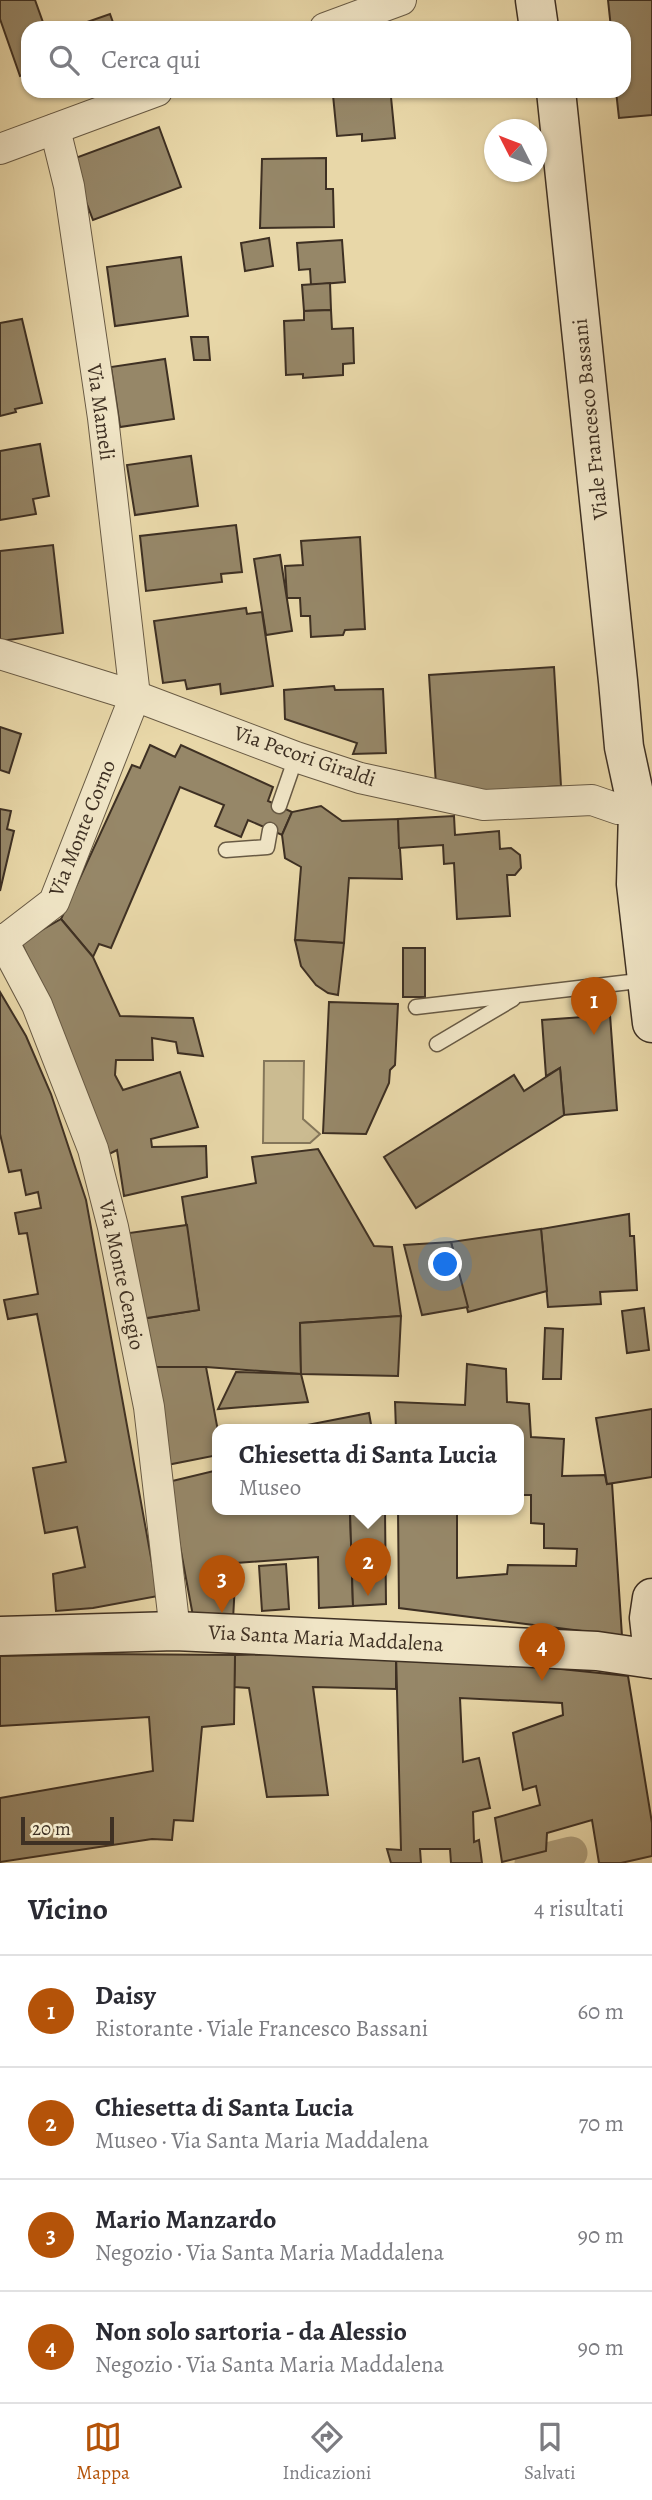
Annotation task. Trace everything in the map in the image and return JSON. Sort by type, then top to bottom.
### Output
[{"type":"street","points":[[344,21],[401,0]]},
{"type":"street","points":[[535,0],[538,21]]},
{"type":"street","points":[[559,0],[559,21]]},
{"type":"street","points":[[0,149],[138,98]]},
{"type":"street","name":"Viale Francesco Bassani","points":[[557,98],[624,747],[636,811],[636,884],[652,1024]]},
{"type":"street","name":"Via Mameli","points":[[55,129],[69,186],[103,418],[135,696]]},
{"type":"street","name":"Via Pecori Giraldi","points":[[0,654],[135,696],[296,757],[360,778],[484,805],[592,800],[636,811]]},
{"type":"street","name":"Via Monte Corno","points":[[2,940],[54,902],[135,696]]},
{"type":"street","name":"Via Monte Cengio","points":[[2,940],[37,1004],[93,1149],[114,1227],[149,1407],[175,1631]]},
{"type":"street","points":[[652,1598],[649,1618],[652,1644]]},
{"type":"street","name":"Via Santa Maria Maddalena","points":[[0,1636],[175,1631],[607,1652],[652,1659]]},
{"type":"lane","points":[[279,806],[296,757]]},
{"type":"lane","points":[[226,850],[267,847],[270,830]]},
{"type":"lane","points":[[416,1007],[648,980]]},
{"type":"lane","points":[[437,1044],[517,996]]},
{"type":"shaded area","points":[[264,1061],[304,1061],[303,1119],[320,1134],[310,1143],[263,1143]]},
{"type":"building","points":[[0,0],[35,0],[42,21],[21,21],[20,76],[0,19]]},
{"type":"building","points":[[608,0],[652,0],[652,115],[619,118],[617,98],[631,98],[631,21],[610,21]]},
{"type":"building","points":[[110,14],[112,21],[90,21]]},
{"type":"building","points":[[333,98],[391,98],[395,138],[362,141],[362,134],[337,136]]},
{"type":"building","points":[[159,127],[181,187],[93,220],[70,160]]},
{"type":"building","points":[[326,158],[326,189],[333,189],[334,227],[260,228],[262,159]]},
{"type":"building","points":[[269,238],[273,266],[245,271],[241,243]]},
{"type":"building","points":[[342,240],[345,282],[311,285],[310,269],[299,270],[297,243]]},
{"type":"building","points":[[181,257],[188,316],[115,326],[107,267]]},
{"type":"building","points":[[330,283],[331,310],[304,311],[302,285]]},
{"type":"building","points":[[331,310],[332,329],[353,328],[354,363],[343,364],[343,375],[303,378],[303,374],[286,375],[284,321],[304,320],[304,311]]},
{"type":"building","points":[[22,319],[42,403],[15,409],[16,412],[0,416],[0,323]]},
{"type":"building","points":[[191,337],[208,337],[210,360],[194,360]]},
{"type":"building","points":[[165,359],[174,419],[120,427],[111,367]]},
{"type":"building","points":[[40,444],[49,496],[33,499],[36,514],[0,520],[0,451]]},
{"type":"building","points":[[191,456],[198,506],[135,515],[127,465]]},
{"type":"building","points":[[236,525],[242,572],[221,574],[222,582],[146,591],[140,536]]},
{"type":"building","points":[[360,537],[365,629],[345,630],[343,635],[311,637],[310,616],[301,616],[300,598],[287,598],[285,566],[303,565],[301,541]]},
{"type":"building","points":[[53,545],[63,633],[0,641],[0,551]]},
{"type":"building","points":[[280,555],[292,631],[266,635],[254,559]]},
{"type":"building","points":[[246,608],[247,614],[262,612],[273,686],[221,694],[220,684],[187,689],[185,680],[163,683],[154,621]]},
{"type":"building","points":[[554,667],[561,786],[484,791],[436,785],[429,675]]},
{"type":"building","points":[[334,686],[335,690],[383,689],[386,753],[353,754],[357,743],[285,719],[284,690]]},
{"type":"building","points":[[0,727],[21,734],[9,773],[0,770]]},
{"type":"building","points":[[150,745],[175,757],[181,745],[273,787],[268,801],[292,812],[282,835],[248,820],[241,837],[215,826],[224,805],[180,787],[111,948],[99,944],[93,957],[61,919],[132,765],[140,768]]},
{"type":"building","points":[[321,806],[342,821],[398,819],[402,879],[349,878],[344,943],[295,940],[301,867],[285,858],[282,835],[292,812]]},
{"type":"building","points":[[0,809],[11,811],[7,829],[14,831],[0,891]]},
{"type":"building","points":[[454,816],[455,835],[499,831],[500,849],[511,848],[520,855],[521,868],[515,875],[507,875],[510,916],[457,919],[454,863],[444,864],[443,845],[399,848],[398,819]]},
{"type":"building","points":[[61,919],[93,957],[120,1016],[193,1018],[203,1056],[178,1053],[176,1042],[152,1038],[153,1060],[116,1060],[115,1075],[123,1090],[180,1072],[198,1127],[151,1139],[152,1147],[206,1146],[207,1177],[124,1196],[117,1150],[109,1154],[68,1045],[21,942]]},
{"type":"building","points":[[295,940],[344,943],[338,995],[328,993],[316,985],[301,966]]},
{"type":"building","points":[[403,948],[425,948],[425,997],[403,997]]},
{"type":"building","points":[[0,992],[26,1036],[51,1094],[86,1200],[158,1596],[93,1608],[56,1611],[53,1574],[85,1567],[77,1527],[45,1533],[33,1468],[66,1462],[37,1314],[8,1319],[4,1300],[38,1294],[27,1233],[19,1234],[15,1213],[41,1208],[38,1192],[26,1195],[21,1170],[9,1172],[0,1134]]},
{"type":"building","points":[[329,1002],[398,1004],[395,1065],[390,1070],[389,1083],[366,1134],[323,1133]]},
{"type":"building","points":[[610,1015],[617,1110],[564,1115],[560,1068],[546,1076],[542,1020]]},
{"type":"building","points":[[560,1068],[564,1115],[416,1208],[384,1157],[514,1075],[524,1091]]},
{"type":"building","points":[[318,1149],[374,1246],[392,1247],[401,1316],[300,1323],[301,1374],[206,1367],[147,1367],[134,1320],[199,1310],[182,1197],[256,1183],[252,1157]]},
{"type":"building","points":[[629,1214],[630,1236],[634,1236],[637,1290],[600,1292],[601,1304],[548,1307],[541,1229]]},
{"type":"building","points":[[187,1225],[199,1310],[134,1320],[122,1234]]},
{"type":"building","points":[[541,1229],[547,1291],[468,1312],[451,1242]]},
{"type":"building","points":[[451,1242],[468,1307],[422,1315],[404,1245]]},
{"type":"building","points":[[644,1308],[649,1350],[627,1353],[622,1311]]},
{"type":"building","points":[[401,1316],[398,1376],[301,1374],[300,1323]]},
{"type":"building","points":[[545,1328],[563,1329],[561,1379],[543,1379]]},
{"type":"building","points":[[467,1364],[506,1369],[507,1402],[529,1404],[531,1437],[564,1439],[562,1476],[605,1475],[607,1484],[612,1483],[622,1636],[399,1608],[398,1515],[457,1515],[457,1578],[507,1574],[508,1565],[576,1566],[577,1549],[544,1548],[544,1524],[531,1523],[531,1495],[524,1495],[524,1424],[396,1424],[395,1402],[465,1405]]},
{"type":"building","points":[[147,1367],[206,1367],[217,1424],[212,1424],[212,1456],[167,1465]]},
{"type":"building","points":[[236,1372],[301,1374],[308,1402],[218,1409]]},
{"type":"building","points":[[652,1409],[652,1477],[607,1484],[596,1418]]},
{"type":"building","points":[[369,1413],[371,1424],[312,1424]]},
{"type":"building","points":[[212,1471],[212,1515],[350,1515],[353,1606],[319,1608],[318,1557],[236,1563],[233,1620],[193,1616],[168,1482]]},
{"type":"building","points":[[350,1515],[385,1515],[386,1604],[353,1606]]},
{"type":"building","points":[[286,1564],[289,1609],[262,1611],[259,1566]]},
{"type":"building","points":[[396,1652],[396,1689],[313,1687],[328,1795],[267,1797],[249,1688],[234,1687],[235,1655]]},
{"type":"building","points":[[396,1652],[628,1676],[652,1823],[652,1856],[621,1863],[599,1863],[592,1820],[547,1833],[546,1851],[502,1862],[495,1818],[540,1805],[536,1786],[523,1790],[513,1733],[563,1715],[562,1703],[460,1698],[463,1762],[479,1758],[490,1808],[473,1812],[474,1842],[479,1840],[482,1863],[451,1863],[450,1849],[420,1849],[421,1863],[391,1863],[387,1849],[401,1850]]},
{"type":"building","points":[[235,1655],[234,1724],[202,1727],[193,1821],[174,1820],[172,1840],[152,1839],[0,1862],[0,1798],[153,1771],[149,1717],[0,1726],[0,1656]]},
{"type":"waterway","points":[[531,1863],[571,1853]]},
{"type":"place","name":"Daisy","points":[[594,1035]]},
{"type":"place","name":"Chiesetta di Santa Lucia","points":[[368,1596]]},
{"type":"place","name":"Mario Manzardo","points":[[222,1613]]},
{"type":"place","name":"Non solo sartoria - da Alessio","points":[[542,1681]]}]
